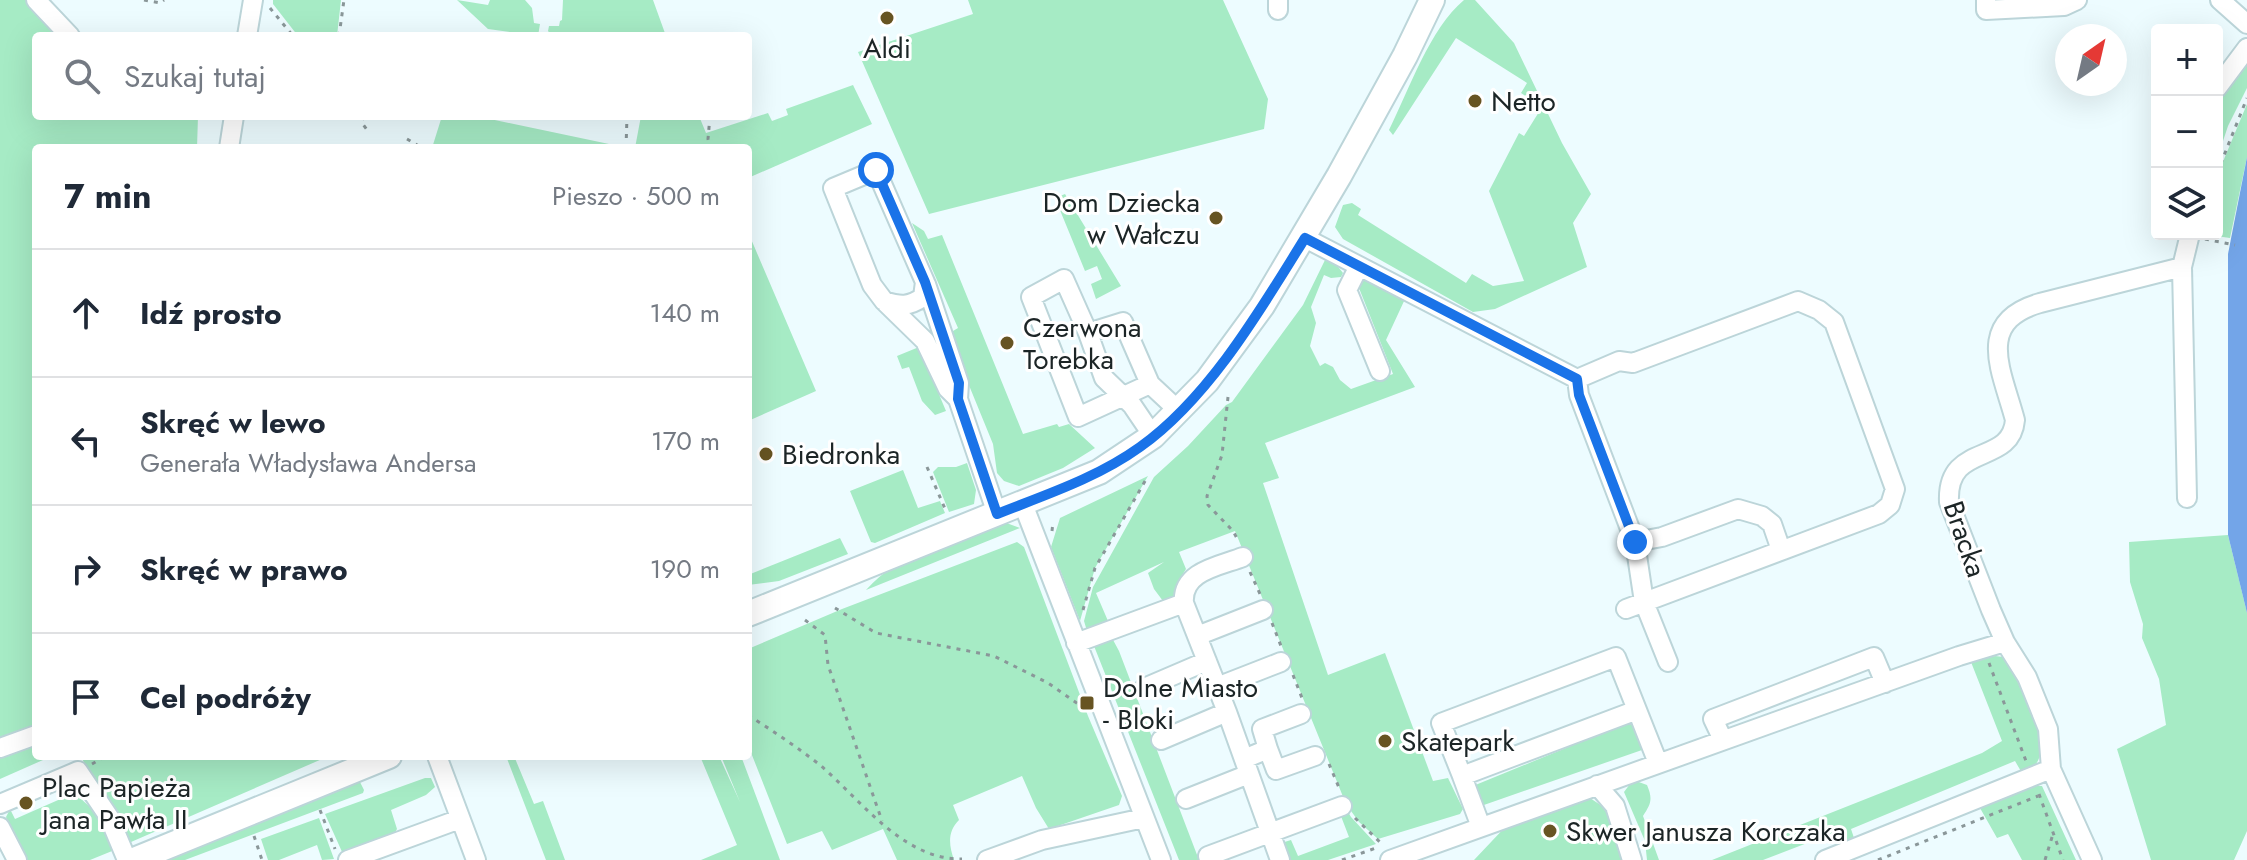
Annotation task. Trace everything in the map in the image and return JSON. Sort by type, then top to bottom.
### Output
[{"type":"main road","points":[[752,612],[1099,472],[1153,436],[1179,411],[1248,329],[1305,238],[1405,56],[1432,0]]},
{"type":"main road","points":[[318,799],[358,760]]},
{"type":"main road","points":[[134,860],[318,799],[382,760]]},
{"type":"street","points":[[36,0],[66,32]]},
{"type":"street","points":[[1986,0],[1986,10],[2064,6],[2077,0]]},
{"type":"street","points":[[2220,0],[2247,24]]},
{"type":"street","points":[[249,32],[260,2]]},
{"type":"street","points":[[2223,80],[2247,48]]},
{"type":"street","points":[[230,144],[233,120]]},
{"type":"street","points":[[958,399],[948,389],[925,341],[872,285],[833,188],[876,170],[925,282],[959,383],[958,399],[997,514]]},
{"type":"street","points":[[1305,238],[1577,379]]},
{"type":"street","points":[[2187,498],[2182,267],[2195,240]]},
{"type":"street","points":[[1359,266],[1347,290],[1380,371]]},
{"type":"street","name":"Bracka","points":[[2005,642],[1949,502],[1948,490],[1953,474],[1962,463],[2000,447],[2014,431],[2015,420],[1997,354],[1998,334],[2008,318],[2023,308],[2182,267]]},
{"type":"street","points":[[1150,384],[1125,398],[1078,417],[1031,297],[1064,279],[1104,378],[1125,398],[1153,436]]},
{"type":"street","points":[[884,301],[899,306],[916,303],[923,297],[925,282]]},
{"type":"street","points":[[1577,379],[1619,361],[1633,363],[1798,301],[1819,310],[1834,322],[1895,489],[1890,505],[1879,514],[1635,605]]},
{"type":"street","points":[[1088,333],[1123,322],[1150,384],[1179,411]]},
{"type":"street","points":[[1577,379],[1579,395],[1635,542],[1635,605],[1668,662]]},
{"type":"street","points":[[1023,504],[1161,860]]},
{"type":"street","points":[[1635,542],[1662,537],[1738,509],[1762,516],[1772,524],[1781,550]]},
{"type":"street","points":[[1244,556],[1197,574],[1186,586],[1184,603],[1280,860]]},
{"type":"street","points":[[1076,643],[1184,603]]},
{"type":"street","points":[[1197,636],[1265,608]]},
{"type":"street","points":[[1386,853],[1481,827],[1983,647],[2005,642],[2027,677],[2048,729],[2051,769],[2092,860]]},
{"type":"street","points":[[1481,827],[1441,723],[1602,662],[1616,657],[1658,763]]},
{"type":"street","points":[[1723,740],[1713,719],[1874,657],[1885,683]]},
{"type":"street","points":[[1217,687],[1284,660]]},
{"type":"street","points":[[1144,688],[1207,661]]},
{"type":"street","points":[[1302,706],[1262,729],[1268,749],[1276,770],[1320,754]]},
{"type":"street","points":[[1462,776],[1637,710]]},
{"type":"street","points":[[1161,740],[1227,712]]},
{"type":"street","points":[[1,747],[32,736]]},
{"type":"street","points":[[1186,799],[1246,766],[1268,749]]},
{"type":"street","points":[[438,760],[476,860]]},
{"type":"street","points":[[0,804],[80,764],[109,817],[127,860]]},
{"type":"street","points":[[1825,860],[2051,769]]},
{"type":"street","points":[[1597,785],[1615,806],[1632,860]]},
{"type":"street","points":[[1208,856],[1344,802]]},
{"type":"street","points":[[987,860],[1042,840],[1144,818]]},
{"type":"street","points":[[348,860],[460,819]]},
{"type":"street","points":[[0,827],[17,860]]},
{"type":"path","points":[[144,0],[160,3],[164,0]]},
{"type":"path","points":[[340,32],[344,0]]},
{"type":"path","points":[[260,2],[289,32]]},
{"type":"path","points":[[2219,168],[2247,98]]},
{"type":"path","points":[[362,120],[368,131]]},
{"type":"path","points":[[626,144],[627,120]]},
{"type":"path","points":[[709,144],[710,120]]},
{"type":"path","points":[[407,139],[415,144]]},
{"type":"path","points":[[2214,240],[2235,245]]},
{"type":"path","points":[[1228,397],[1222,455],[1207,496],[1208,505],[1233,531],[1302,706]]},
{"type":"path","points":[[927,467],[949,518]]},
{"type":"path","points":[[1080,621],[1095,568],[1148,476]]},
{"type":"path","points":[[835,608],[876,633],[994,656],[1048,683],[1084,708],[1093,708]]},
{"type":"path","points":[[805,620],[825,635],[828,665],[883,823]]},
{"type":"path","points":[[1983,647],[2063,860]]},
{"type":"path","points":[[752,717],[785,738],[821,767],[906,842],[932,856],[946,860],[962,859]]},
{"type":"path","points":[[1320,754],[1344,802],[1386,853]]},
{"type":"path","points":[[1878,860],[2039,795]]},
{"type":"path","points":[[318,799],[339,860]]},
{"type":"path","points":[[2045,860],[2053,834]]},
{"type":"path","points":[[254,836],[262,860]]},
{"type":"green space","points":[[0,0],[32,0],[61,32],[32,32],[32,120],[198,120],[197,144],[32,144],[32,729],[0,740]]},
{"type":"green space","points":[[273,0],[341,0],[337,32],[295,32]]},
{"type":"green space","points":[[457,0],[488,5],[490,0],[525,0],[532,8],[534,23],[540,24],[539,32],[488,29]]},
{"type":"green space","points":[[563,0],[653,0],[665,32],[549,32],[549,26],[559,26]]},
{"type":"green space","points":[[968,0],[1223,0],[1268,99],[1264,129],[929,214],[858,52],[973,14]]},
{"type":"green space","points":[[1464,0],[1475,0],[1514,43],[1562,143],[1591,194],[1573,223],[1587,267],[1495,309],[1473,312],[1343,239],[1335,227],[1343,205],[1352,203],[1361,209],[1358,215],[1466,283],[1472,274],[1493,286],[1524,281],[1489,191],[1519,133],[1524,136],[1542,107],[1521,93],[1527,83],[1456,38],[1393,135],[1389,130],[1431,43],[1441,26]]},
{"type":"green space","points":[[2247,55],[2247,88],[2223,141],[2223,96]]},
{"type":"green space","points":[[853,85],[872,124],[752,176],[752,144],[636,144],[640,120],[701,120],[706,133],[768,113],[772,121],[788,115],[786,109]]},
{"type":"green space","points":[[2247,104],[2247,157],[2230,238],[2223,237],[2223,162]]},
{"type":"green space","points":[[441,120],[495,120],[609,144],[433,144]]},
{"type":"green space","points":[[1065,194],[1121,286],[1096,299],[1091,284],[1102,279],[1097,266],[1085,271],[1055,198]]},
{"type":"green space","points":[[912,223],[924,231],[928,239],[942,235],[1023,434],[1057,424],[1059,427],[1069,424],[1095,448],[1063,468],[1019,486],[1004,481],[997,473],[993,444],[948,334],[958,328]]},
{"type":"green space","points":[[752,241],[816,391],[752,419]]},
{"type":"green space","points":[[1325,260],[1335,263],[1343,273],[1341,277],[1324,275],[1311,307],[1316,323],[1310,346],[1320,366],[1325,363],[1333,367],[1340,380],[1351,389],[1393,374],[1359,288],[1363,281],[1369,281],[1405,299],[1386,340],[1415,387],[1265,443],[1279,478],[1263,483],[1328,675],[1385,653],[1433,781],[1448,778],[1463,809],[1460,814],[1378,839],[1359,822],[1346,804],[1235,531],[1179,552],[1186,569],[1178,582],[1175,596],[1163,601],[1148,573],[1164,562],[1096,593],[1108,621],[1087,631],[1084,621],[1093,587],[1154,477],[1232,402],[1303,305]]},
{"type":"green space","points":[[919,347],[946,411],[935,415],[922,401],[909,367],[902,369],[897,356]]},
{"type":"green space","points":[[967,463],[976,490],[974,504],[949,512],[933,472],[938,467],[956,467]]},
{"type":"green space","points":[[903,470],[918,508],[940,501],[945,513],[871,542],[850,491]]},
{"type":"green space","points":[[1148,476],[1095,568],[1080,621],[1051,547],[1060,518]]},
{"type":"green space","points":[[1001,521],[1020,528],[866,590],[911,556]]},
{"type":"green space","points":[[2228,535],[2247,613],[2247,831],[2234,860],[2151,860],[2117,749],[2166,725],[2159,679],[2142,638],[2143,624],[2130,582],[2129,542]]},
{"type":"green space","points":[[840,538],[848,554],[779,581],[752,584],[752,573]]},
{"type":"green space","points":[[1017,542],[1024,547],[1122,796],[1119,805],[1049,829],[1022,776],[953,805],[959,820],[952,829],[950,839],[954,860],[897,860],[883,829],[832,850],[822,831],[787,844],[752,755],[752,647]]},
{"type":"green space","points":[[1112,638],[1199,860],[1179,860],[1094,646]]},
{"type":"green space","points":[[1995,656],[2015,662],[2030,699],[2041,744],[2040,757],[2034,766],[2022,773],[2015,761],[1851,829],[1855,841],[1847,845],[1841,830],[1763,860],[1712,860],[1982,753],[2002,741],[1971,662]]},
{"type":"green space","points":[[1627,723],[1632,725],[1642,750],[1481,806],[1473,786]]},
{"type":"green space","points":[[32,740],[32,760],[43,760],[0,779],[0,750]]},
{"type":"green space","points":[[83,760],[320,760],[131,842],[98,793]]},
{"type":"green space","points":[[508,760],[516,760],[534,804],[543,801],[565,860],[546,860]]},
{"type":"green space","points":[[702,760],[721,760],[740,802],[723,760],[742,760],[780,860],[701,860],[737,845]]},
{"type":"green space","points":[[358,778],[363,793],[185,860],[161,860]]},
{"type":"green space","points":[[431,778],[435,787],[426,795],[391,810],[397,829],[394,834],[343,854],[325,814]]},
{"type":"green space","points":[[1636,781],[1647,785],[1649,790],[1650,801],[1643,816],[1659,860],[1647,860],[1645,841],[1624,792]]},
{"type":"green space","points":[[64,783],[106,822],[117,849],[90,860],[23,860],[6,817],[10,809],[15,819],[65,797],[60,785]]},
{"type":"green space","points":[[2031,786],[2042,786],[2076,860],[2022,860],[2008,834],[1997,838],[1980,808]]},
{"type":"green space","points":[[1334,798],[1341,800],[1351,817],[1376,844],[1328,860],[1285,860],[1278,844],[1291,840],[1298,856],[1349,837]]},
{"type":"green space","name":"Skwer Janusza Korczaka","points":[[1590,798],[1605,808],[1623,860],[1474,860],[1509,823]]},
{"type":"green space","points":[[319,818],[334,859],[322,860],[317,845],[279,860],[268,860],[261,839]]},
{"type":"water","points":[[2247,157],[2247,613],[2228,535],[2228,254]]},
{"type":"place","name":"Aldi","points":[[887,18]]},
{"type":"place","name":"Netto","points":[[1475,101]]},
{"type":"place","name":"Dom Dziecka w Wałczu","points":[[1216,218]]},
{"type":"place","name":"Czerwona Torebka","points":[[1007,343]]},
{"type":"place","name":"Biedronka","points":[[766,454]]},
{"type":"place","name":"Dolne Miasto - Bloki","points":[[1087,703]]},
{"type":"place","name":"Skatepark","points":[[1385,741]]},
{"type":"place","name":"Plac Papieża Jana Pawła II","points":[[26,803]]},
{"type":"place","name":"Skwer Janusza Korczaka","points":[[1550,831]]},
{"type":"route","points":[[876,170],[925,282],[959,383],[958,399],[997,514],[1099,472],[1153,436],[1207,381],[1248,329],[1305,238],[1577,379],[1579,395],[1635,542]]}]
